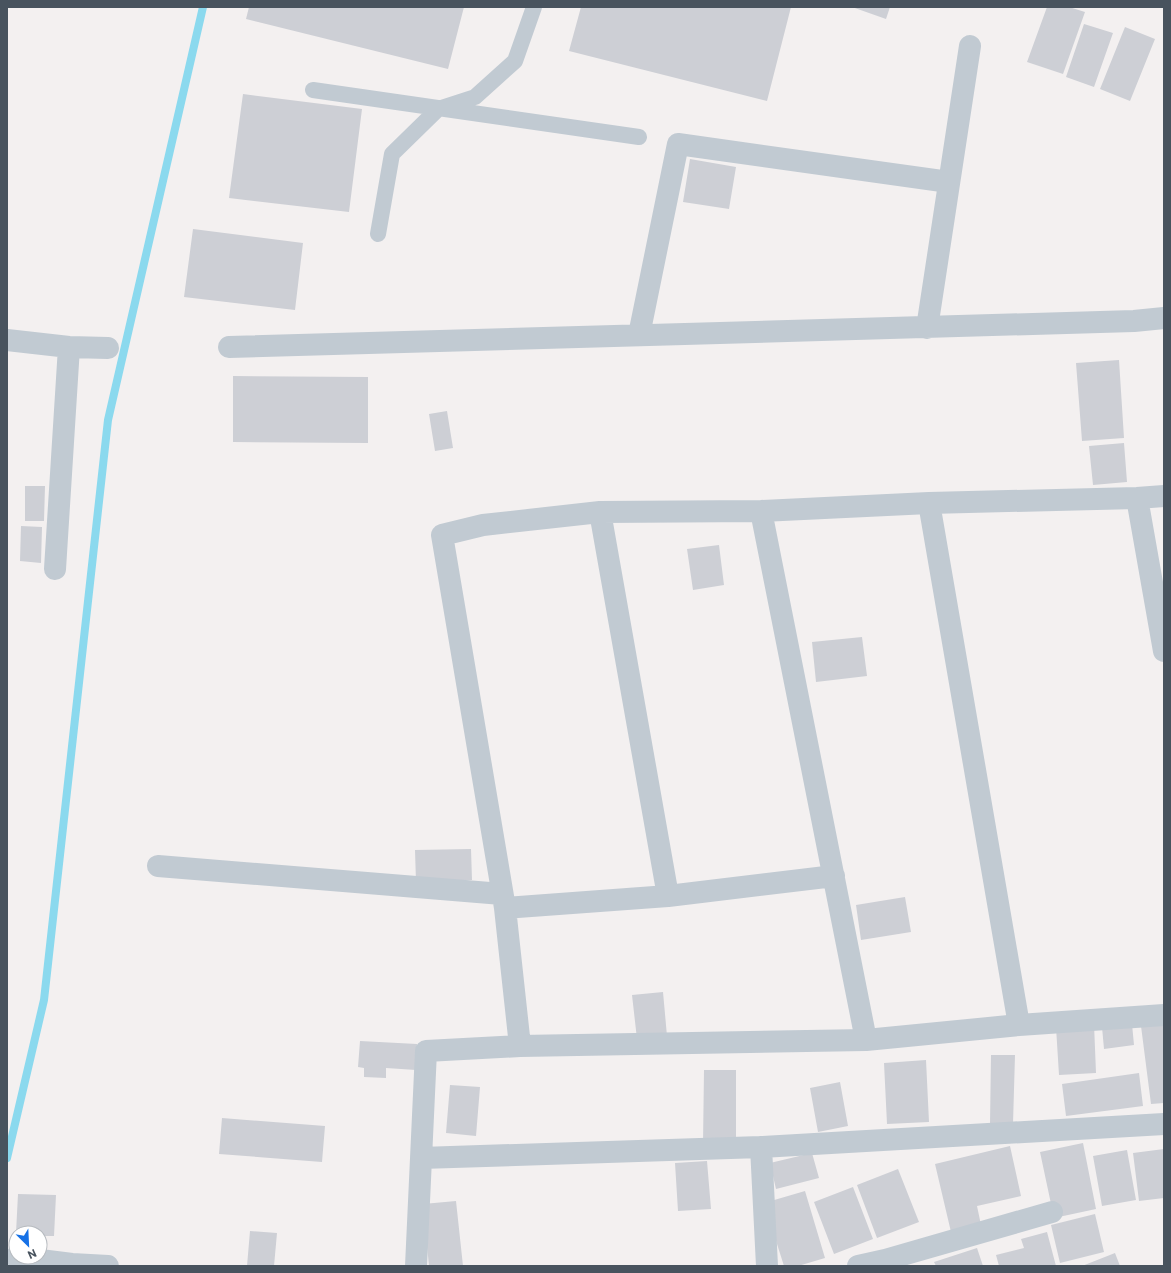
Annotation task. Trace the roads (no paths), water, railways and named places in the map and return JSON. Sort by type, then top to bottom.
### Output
[{"type":"street","points":[[927,328],[970,46]]},
{"type":"street","points":[[639,335],[678,144],[949,182]]},
{"type":"street","points":[[229,347],[927,328],[1134,321],[1164,318]]},
{"type":"street","points":[[7,340],[69,347],[108,348]]},
{"type":"street","points":[[55,568],[69,347]]},
{"type":"street","points":[[520,1046],[503,901],[442,535],[483,525],[600,512],[761,511],[929,503],[1164,496]]},
{"type":"street","points":[[1137,498],[1164,651]]},
{"type":"street","points":[[929,503],[1019,1025]]},
{"type":"street","points":[[761,511],[866,1040]]},
{"type":"street","points":[[600,512],[668,896]]},
{"type":"street","points":[[158,866],[503,901],[668,896],[834,876]]},
{"type":"street","points":[[416,1266],[426,1051],[520,1046],[866,1040],[1019,1025],[1164,1015]]},
{"type":"street","points":[[421,1158],[761,1147],[1164,1124]]},
{"type":"street","points":[[761,1147],[767,1266]]},
{"type":"street","points":[[858,1266],[886,1263],[1052,1212]]},
{"type":"street","points":[[48,1261],[108,1266]]},
{"type":"lane","points":[[378,234],[392,154],[438,109],[475,97],[515,61],[534,7]]},
{"type":"lane","points":[[313,90],[639,137]]},
{"type":"waterway","points":[[7,1158],[44,1000],[108,420],[203,7]]}]
